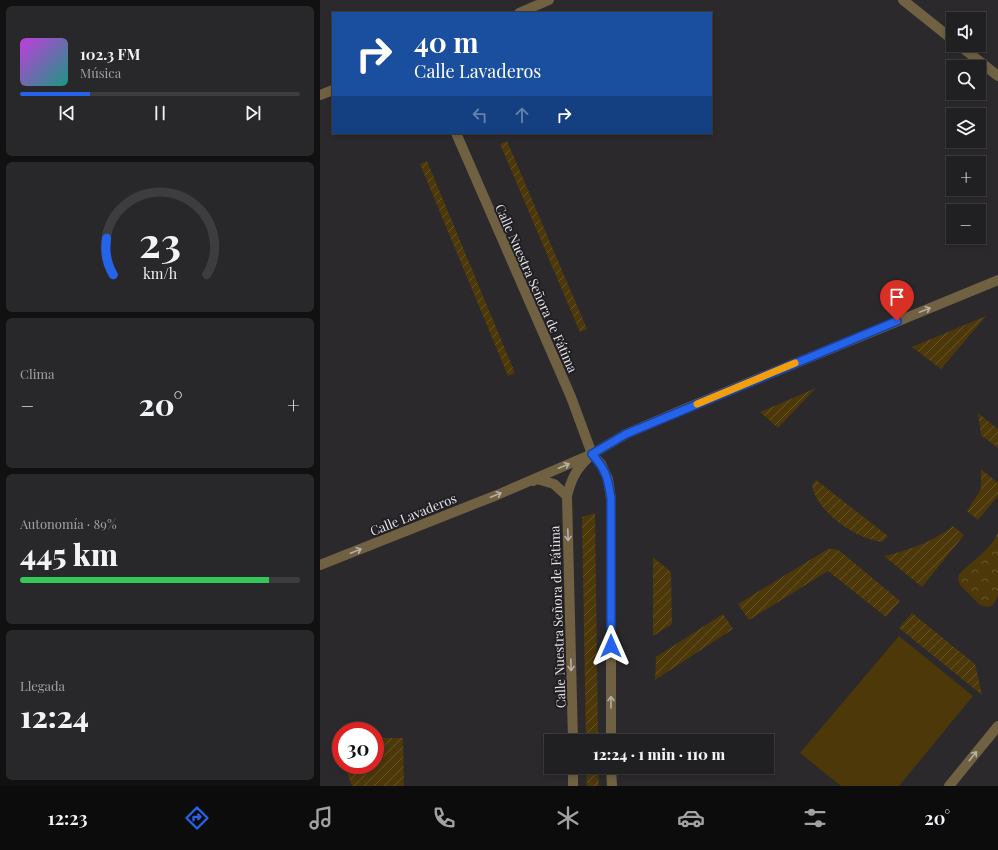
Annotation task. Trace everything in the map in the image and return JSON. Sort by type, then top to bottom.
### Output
[{"type":"street","points":[[521,12],[549,0]]},
{"type":"street","points":[[902,0],[946,35]]},
{"type":"street","points":[[968,52],[998,76]]},
{"type":"street","points":[[320,96],[332,90]]},
{"type":"street","name":"Calle Nuestra Señora de Fátima","points":[[456,134],[571,397],[592,454],[601,464],[608,479],[611,499],[611,734]]},
{"type":"street","name":"Calle Lavaderos","points":[[320,566],[592,454],[626,434],[682,410],[998,280]]},
{"type":"street","name":"Calle Nuestra Señora de Fátima","points":[[573,734],[566,496],[571,480],[580,466],[592,454]]},
{"type":"street","name":"Calle Lavaderos","points":[[515,487],[537,479],[554,484],[566,496]]},
{"type":"street","points":[[949,786],[998,726]]},
{"type":"street","points":[[573,774],[573,786]]},
{"type":"street","points":[[612,774],[612,786]]},
{"type":"green space","points":[[507,141],[587,329],[580,332],[500,144]]},
{"type":"green space","points":[[427,161],[515,373],[508,376],[420,164]]},
{"type":"green space","points":[[986,316],[941,369],[912,347]]},
{"type":"green space","points":[[816,388],[778,428],[760,412]]},
{"type":"green space","points":[[978,413],[998,429],[998,448],[981,435]]},
{"type":"green space","points":[[981,469],[998,483],[998,496],[978,520],[967,511],[981,489]]},
{"type":"green space","points":[[816,480],[888,536],[882,542],[863,537],[844,527],[828,513],[815,496],[812,485]]},
{"type":"green space","points":[[595,513],[598,734],[586,734],[582,517]]},
{"type":"green space","points":[[953,526],[964,535],[922,587],[884,556],[920,545],[937,537]]},
{"type":"green space","points":[[998,532],[998,596],[993,605],[988,607],[980,605],[960,585],[958,579],[963,570],[993,542]]},
{"type":"green space","points":[[828,549],[840,551],[900,601],[886,617],[828,571],[749,620],[738,604]]},
{"type":"green space","points":[[653,557],[671,572],[672,624],[653,636]]},
{"type":"green space","points":[[912,613],[975,664],[982,695],[899,628]]},
{"type":"green space","points":[[723,614],[733,629],[655,680],[656,657]]},
{"type":"green space","points":[[899,636],[973,696],[899,786],[841,786],[800,753]]},
{"type":"green space","points":[[384,738],[403,738],[404,786],[352,786],[347,774],[384,774]]},
{"type":"green space","points":[[586,774],[598,774],[599,786],[587,786]]},
{"type":"slow traffic","points":[[697,404],[795,363]]},
{"type":"route","points":[[611,646],[611,499],[608,479],[601,464],[592,454],[626,434],[897,321]]}]
